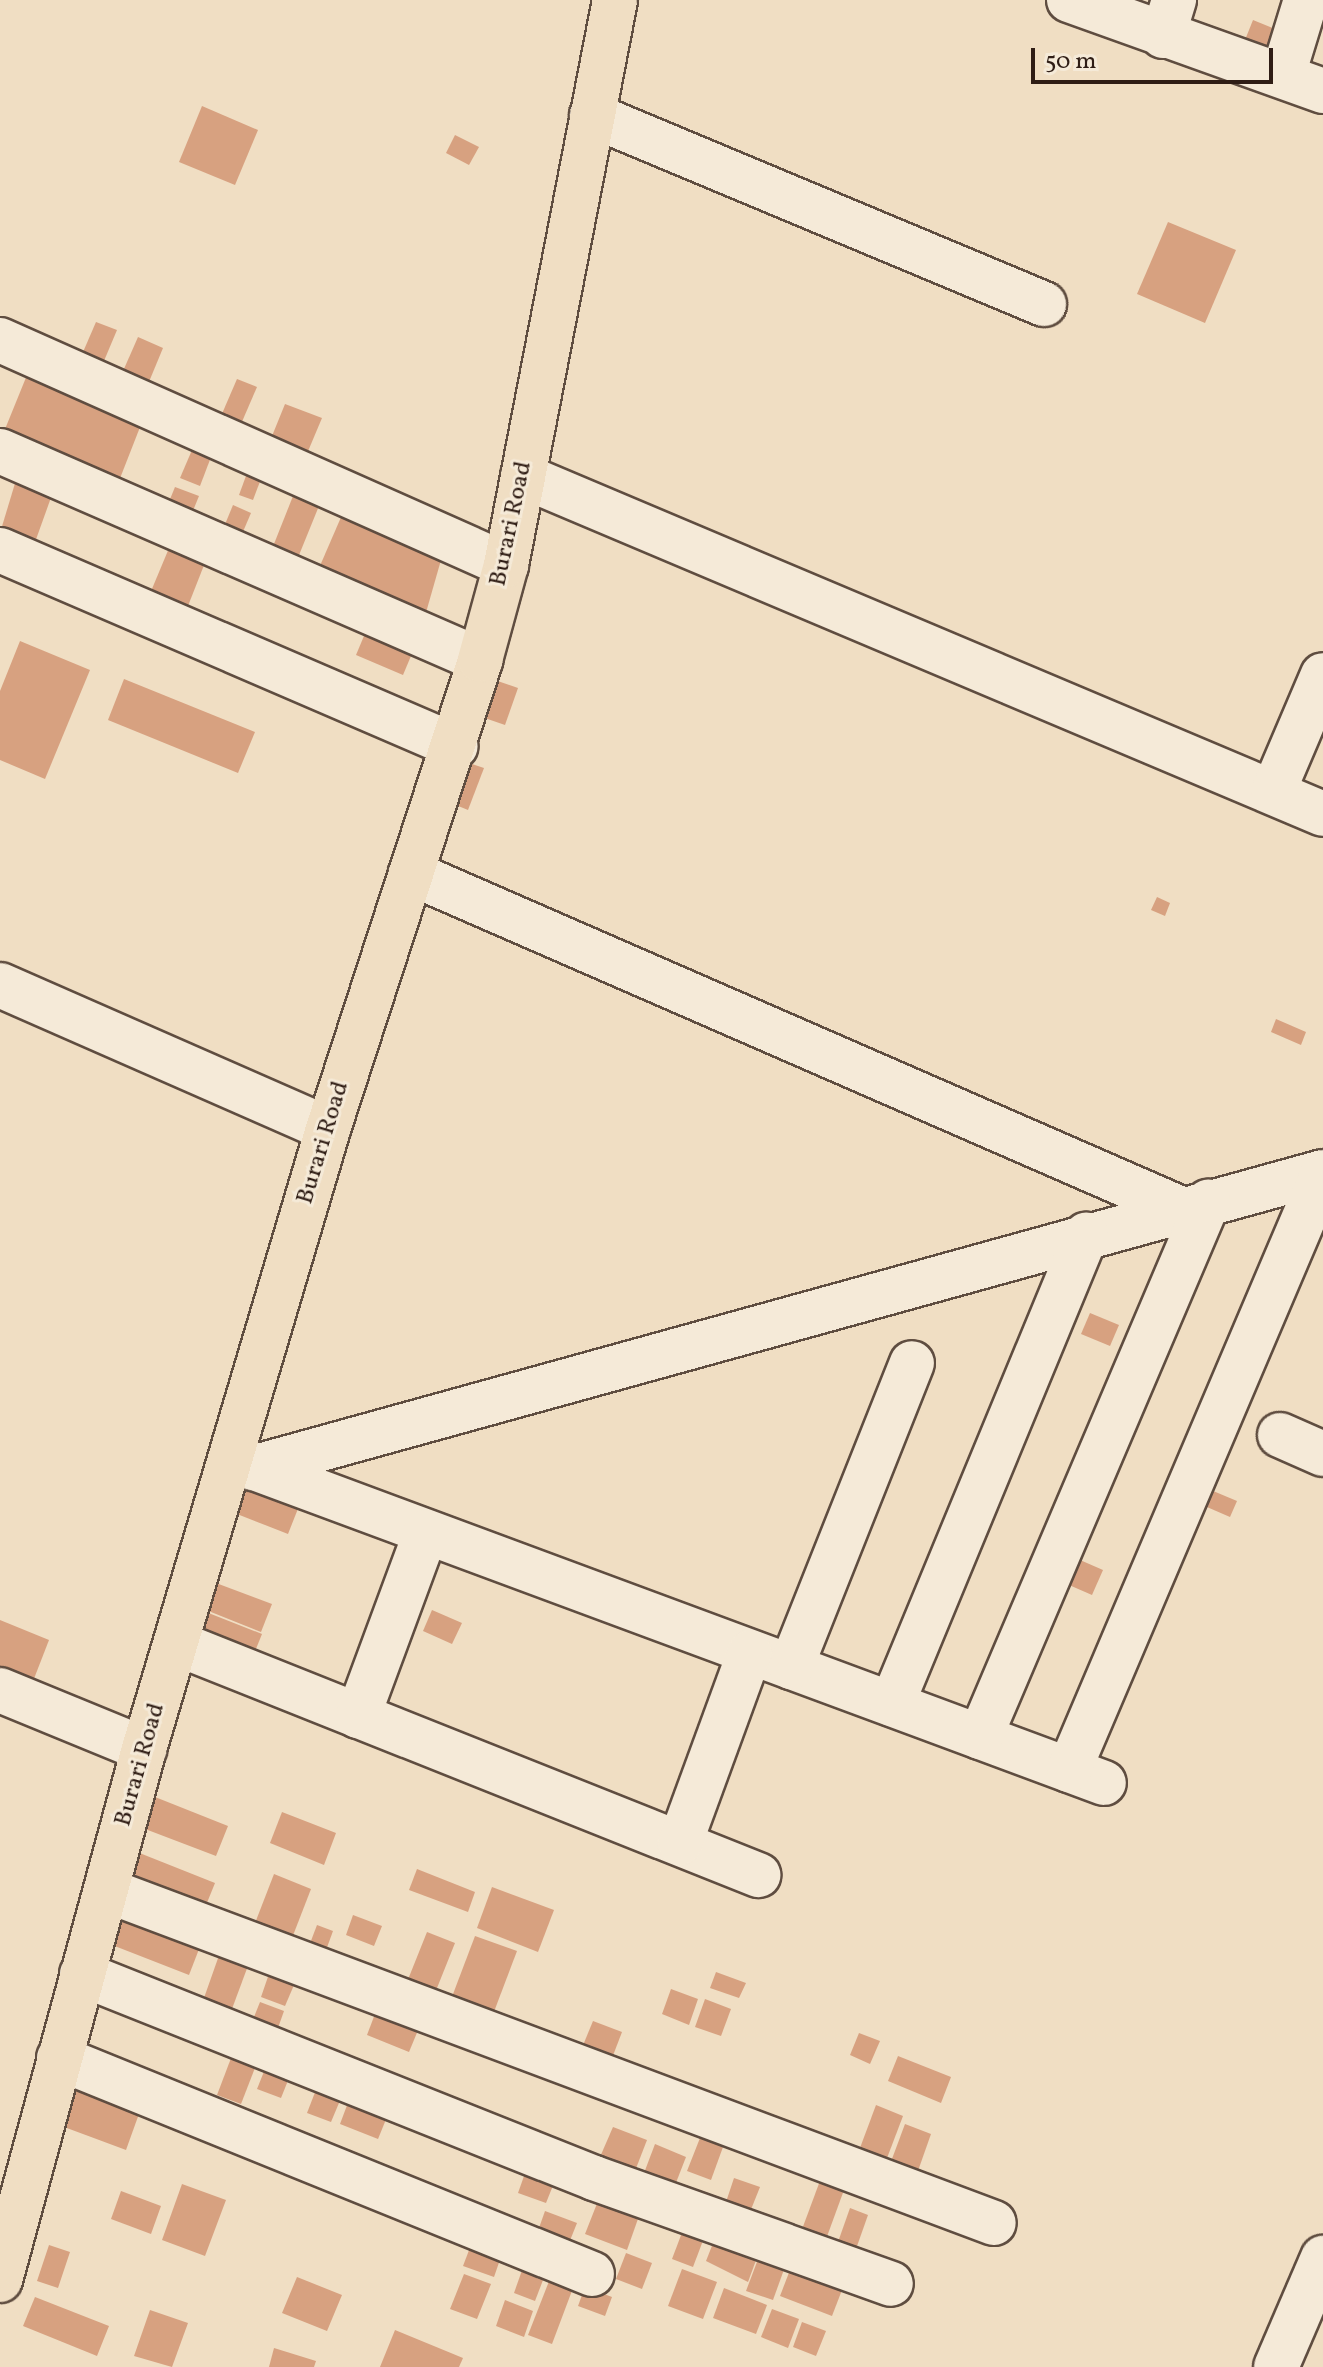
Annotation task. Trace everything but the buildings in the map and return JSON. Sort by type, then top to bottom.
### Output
[{"type":"main road","name":"Burari Road","points":[[0,2280],[144,1749],[176,1643],[242,1464],[328,1129],[411,873],[456,746],[506,565],[615,0]]},
{"type":"street","points":[[1069,0],[1168,18],[1283,75],[1323,91]]},
{"type":"street","points":[[1283,75],[1306,0]]},
{"type":"street","points":[[592,115],[1044,304]]},
{"type":"street","points":[[0,340],[506,565]]},
{"type":"street","points":[[0,451],[480,660]]},
{"type":"street","points":[[523,476],[1323,814]]},
{"type":"street","points":[[0,550],[456,746]]},
{"type":"street","points":[[1273,792],[1323,675]]},
{"type":"street","points":[[411,873],[1195,1205]]},
{"type":"street","points":[[0,985],[328,1129]]},
{"type":"street","points":[[242,1464],[1323,1173]]},
{"type":"street","points":[[242,1464],[1087,1776],[1323,1173]]},
{"type":"street","points":[[980,1737],[1195,1205]]},
{"type":"street","points":[[892,1704],[1086,1235]]},
{"type":"street","points":[[791,1667],[912,1363]]},
{"type":"street","points":[[1280,1435],[1323,1454]]},
{"type":"street","points":[[358,1716],[426,1532]]},
{"type":"street","points":[[176,1643],[758,1875]]},
{"type":"street","points":[[680,1843],[750,1652]]},
{"type":"street","points":[[0,1690],[144,1749]]},
{"type":"street","points":[[106,1890],[994,2223]]},
{"type":"street","points":[[82,1974],[594,2178],[891,2284]]},
{"type":"street","points":[[59,2058],[592,2274]]},
{"type":"street","points":[[1276,2367],[1323,2258]]}]
